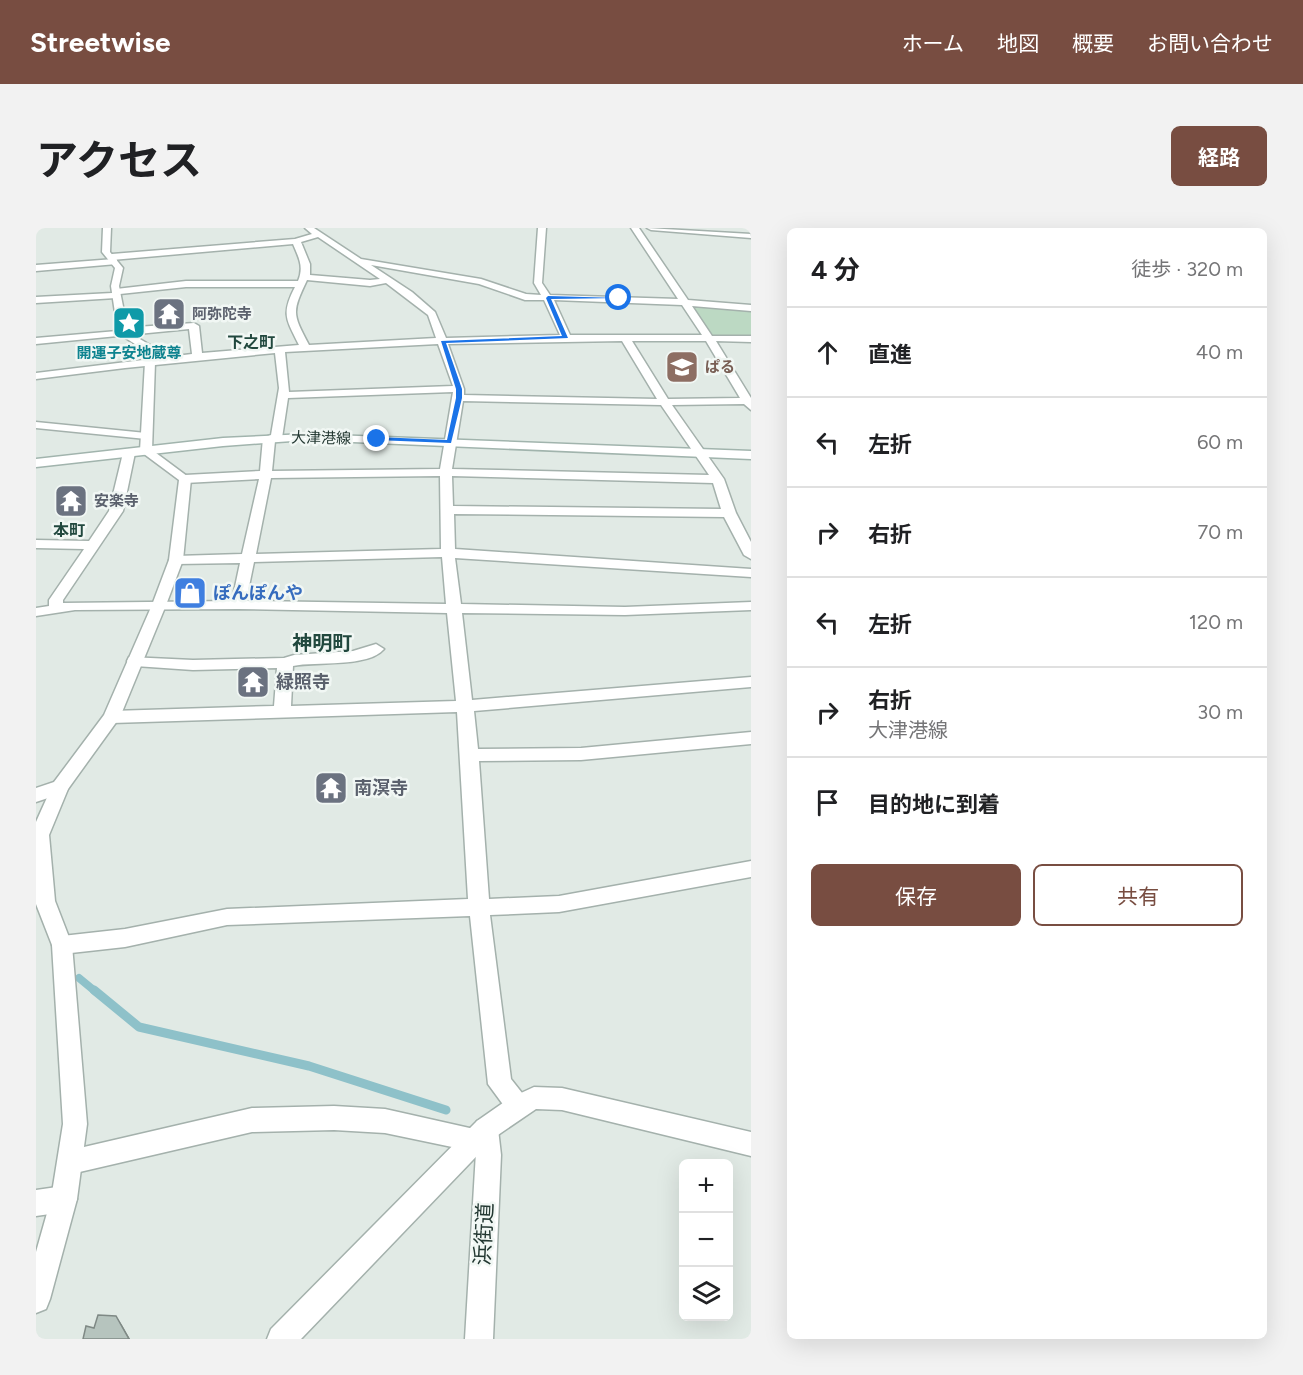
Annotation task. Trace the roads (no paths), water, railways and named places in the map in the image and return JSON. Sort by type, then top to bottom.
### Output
[{"type":"street","points":[[56,609],[56,600],[116,511],[140,447],[150,362],[146,347],[123,332],[116,294],[119,268],[106,252],[107,228]]},
{"type":"street","points":[[542,228],[538,283],[548,298],[566,337]]},
{"type":"street","points":[[635,228],[709,338],[749,404]]},
{"type":"street","points":[[651,228],[751,236]]},
{"type":"street","points":[[36,268],[296,241],[313,232],[409,294],[432,314],[459,393],[449,442],[446,471],[448,553],[470,755],[479,908],[495,1055],[500,1084],[518,1106]]},
{"type":"street","points":[[296,241],[306,264],[302,281],[290,304],[292,321],[306,349]]},
{"type":"street","points":[[360,261],[481,282],[525,297],[619,298],[751,308]]},
{"type":"street","points":[[36,300],[116,294],[186,284],[302,281],[370,283],[387,280]]},
{"type":"street","points":[[36,341],[194,326],[197,358]]},
{"type":"street","points":[[36,376],[150,362],[306,349],[566,337],[751,339]]},
{"type":"street","points":[[625,338],[679,426],[718,479],[729,513],[746,536],[751,555]]},
{"type":"street","points":[[238,605],[283,395],[280,351]]},
{"type":"street","points":[[283,395],[459,393],[749,404]]},
{"type":"street","points":[[36,425],[140,447],[185,479],[266,474],[446,471],[718,479]]},
{"type":"street","name":"大津港線","points":[[36,463],[140,447],[272,438],[449,442],[751,455]]},
{"type":"street","points":[[36,1299],[64,1199],[75,1124],[62,945],[45,901],[40,835],[60,787],[112,717],[159,605],[176,560],[185,479]]},
{"type":"street","points":[[447,510],[729,513]]},
{"type":"street","points":[[36,544],[93,545]]},
{"type":"street","points":[[176,560],[448,553],[751,573]]},
{"type":"street","points":[[36,612],[75,606],[159,605],[625,611],[751,606]]},
{"type":"street","points":[[135,661],[193,665],[285,663],[294,660],[354,656],[376,649]]},
{"type":"street","points":[[282,711],[285,663]]},
{"type":"street","points":[[112,717],[465,706],[751,682]]},
{"type":"street","points":[[470,755],[581,754],[751,738]]},
{"type":"street","points":[[36,795],[60,787]]},
{"type":"street","points":[[62,945],[125,938],[227,917],[559,904],[751,869]]},
{"type":"street","points":[[281,1339],[480,1135],[518,1106],[534,1098],[562,1099],[751,1144]]},
{"type":"street","points":[[71,1162],[252,1119],[334,1118],[385,1121],[480,1135]]},
{"type":"street","name":"浜街道","points":[[479,1339],[489,1155],[480,1135]]},
{"type":"street","points":[[36,1203],[64,1199]]},
{"type":"waterway","points":[[79,978],[96,992]]},
{"type":"waterway","points":[[94,990],[139,1027],[309,1066],[446,1110]]},
{"type":"place","name":"阿弥陀寺","points":[[169,314]]},
{"type":"place","name":"開運子安地蔵尊","points":[[129,323]]},
{"type":"place","name":"ぱる","points":[[682,367]]},
{"type":"place","name":"安楽寺","points":[[71,501]]},
{"type":"place","name":"ぽんぽんや","points":[[190,593]]},
{"type":"place","name":"緑照寺","points":[[253,682]]},
{"type":"place","name":"南溟寺","points":[[331,788]]},
{"type":"district","name":"下之町","points":[[251,342]]},
{"type":"district","name":"本町","points":[[69,530]]},
{"type":"district","name":"神明町","points":[[322,643]]}]
